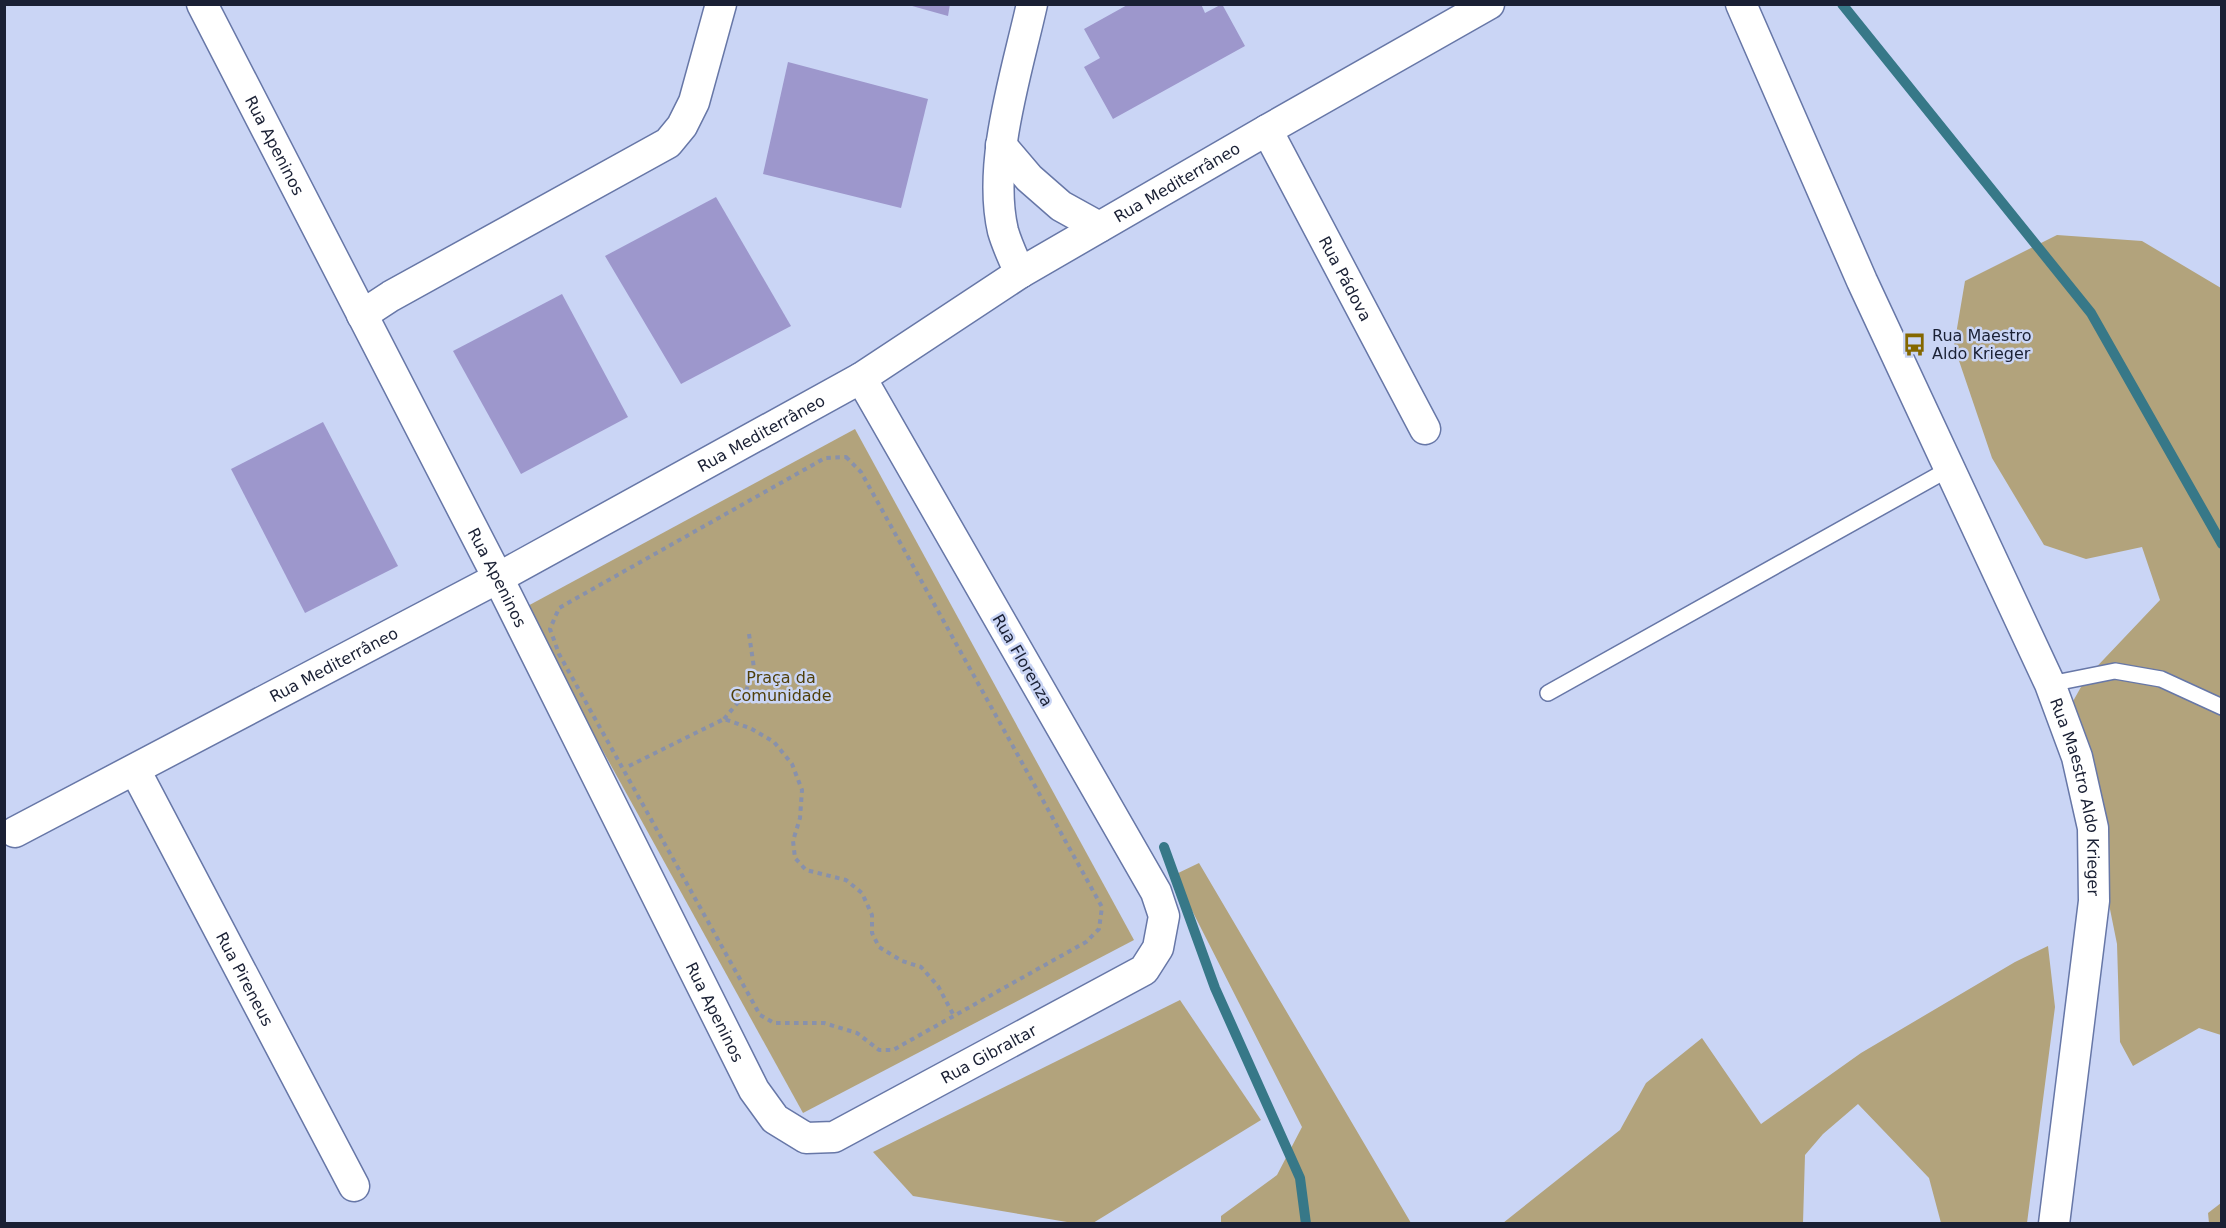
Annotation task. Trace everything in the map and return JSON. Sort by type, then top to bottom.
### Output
[{"type":"street","name":"Rua Apeninos","points":[[202,4],[498,578],[754,1090],[775,1119],[806,1138]]},
{"type":"street","points":[[362,315],[391,296],[668,143],[682,126],[694,102],[721,4]]},
{"type":"street","points":[[1020,273],[1003,232],[998,194],[1001,145],[1032,4]]},
{"type":"street","name":"Rua Mediterrâneo","points":[[15,832],[498,578],[861,378],[1020,273],[1489,4]]},
{"type":"street","name":"Rua Maestro Aldo Krieger","points":[[1742,4],[1862,280],[2050,684],[2077,757],[2093,828],[2094,900],[2054,1224]]},
{"type":"street","name":"Rua Pádova","points":[[1267,130],[1425,429]]},
{"type":"street","points":[[1001,145],[1029,178],[1061,206],[1099,227]]},
{"type":"street","name":"Rua Florenza","points":[[861,378],[1156,892],[1164,916],[1158,948]]},
{"type":"street","name":"Rua Pireneus","points":[[135,770],[354,1186]]},
{"type":"street","name":"Rua Gibraltar","points":[[806,1138],[834,1137],[1144,970],[1158,948]]},
{"type":"lane","points":[[1548,693],[1949,469]]},
{"type":"lane","points":[[2050,684],[2115,671],[2161,679],[2222,707]]},
{"type":"path","points":[[846,457],[861,472],[1102,907],[1099,929],[1086,942],[954,1016],[893,1050],[879,1050],[857,1033],[824,1023],[774,1023],[760,1015],[558,654],[550,629],[559,608],[825,458],[846,457]]},
{"type":"path","points":[[623,770],[724,719],[745,694],[754,668],[748,634]]},
{"type":"path","points":[[724,719],[774,742],[792,764],[802,790],[801,818],[793,841],[795,858],[806,870],[846,880],[862,893],[872,915],[872,933],[879,947],[902,961],[921,967],[938,986],[954,1016]]},
{"type":"green space","points":[[2057,235],[2142,241],[2221,288],[2221,1035],[2199,1028],[2133,1066],[2120,1042],[2117,944],[2079,755],[2067,712],[2086,678],[2160,600],[2142,547],[2086,559],[2044,545],[1992,458],[1954,346],[1965,281]]},
{"type":"green space","name":"Praça da Comunidade","points":[[855,429],[1134,940],[803,1113],[524,608]]},
{"type":"green space","points":[[1199,863],[1411,1223],[1221,1223],[1221,1216],[1277,1175],[1302,1127],[1174,875]]},
{"type":"green space","points":[[2048,946],[2055,1007],[2027,1223],[1941,1223],[1929,1178],[1858,1104],[1823,1134],[1805,1155],[1803,1223],[1503,1223],[1620,1130],[1646,1083],[1702,1038],[1761,1124],[1861,1053],[2015,962]]},
{"type":"green space","points":[[1180,1000],[1261,1120],[1093,1223],[1073,1223],[913,1196],[873,1152]]},
{"type":"green space","points":[[2221,1203],[2221,1223],[2209,1223],[2208,1213]]},
{"type":"building","points":[[905,4],[950,4],[948,16]]},
{"type":"building","points":[[1129,4],[1201,4],[1205,13],[1222,4],[1245,46],[1113,119],[1084,67],[1100,58],[1084,29]]},
{"type":"building","points":[[788,62],[928,99],[901,208],[763,174]]},
{"type":"building","points":[[716,197],[791,326],[681,384],[605,256]]},
{"type":"building","points":[[562,294],[628,417],[521,474],[453,351]]},
{"type":"building","points":[[323,422],[398,566],[305,613],[231,469]]},
{"type":"waterway","points":[[1842,4],[2091,313],[2222,544]]},
{"type":"waterway","points":[[1164,847],[1215,988],[1300,1178],[1306,1224]]},
{"type":"place","name":"Rua Maestro Aldo Krieger","points":[[1914,344]]}]
